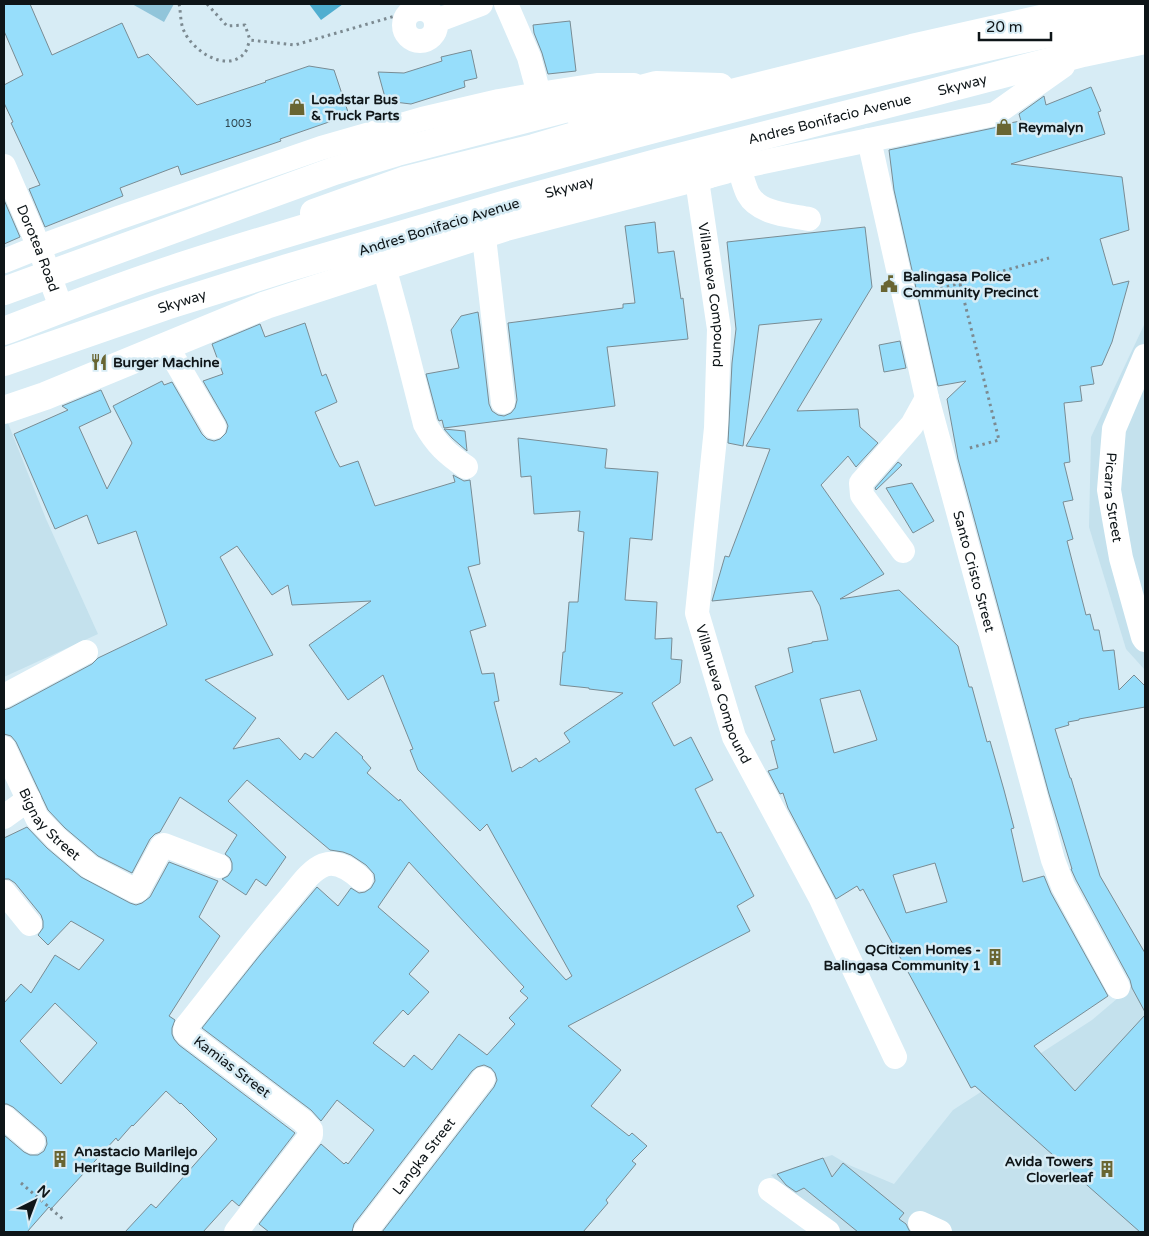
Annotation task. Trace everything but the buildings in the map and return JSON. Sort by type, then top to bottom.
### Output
[{"type":"main road","points":[[4,323],[152,267],[280,225],[406,180],[534,148],[659,111],[912,48],[1107,4]]},
{"type":"main road","points":[[4,331],[153,276],[280,235],[519,165],[654,128],[913,63],[1145,13]]},
{"type":"main road","name":"Skyway","points":[[4,362],[176,303],[287,268],[512,202],[1083,52],[1145,40]]},
{"type":"main road","name":"Andres Bonifacio Avenue","points":[[4,369],[71,341],[261,280],[718,143],[880,110],[1063,66],[1145,52]]},
{"type":"main road","points":[[4,291],[334,171],[397,152],[656,85],[755,88]]},
{"type":"main road","points":[[534,148],[599,100]]},
{"type":"main road","points":[[4,409],[45,396],[266,305],[506,227],[732,169]]},
{"type":"street","points":[[409,12],[414,9],[425,9],[430,12],[436,22],[481,4]]},
{"type":"street","points":[[506,4],[529,57],[538,94]]},
{"type":"street","name":"Andres Bonifacio Avenue","points":[[4,409],[386,274],[485,246],[732,169],[995,114],[1063,66]]},
{"type":"street","points":[[4,261],[118,218],[321,148],[422,119],[499,101],[597,85],[656,85]]},
{"type":"street","name":"Santo Cristo Street","points":[[869,140],[927,398],[1053,860],[1063,886],[1118,987]]},
{"type":"street","name":"Dorotea Road","points":[[4,166],[9,195],[39,247],[59,302]]},
{"type":"street","points":[[732,169],[748,194],[762,208],[809,219]]},
{"type":"street","name":"Villanueva Compound","points":[[697,180],[719,329],[716,428],[697,613],[734,737],[820,897],[895,1058]]},
{"type":"street","points":[[485,246],[503,402]]},
{"type":"street","points":[[386,274],[425,424],[443,449],[466,467]]},
{"type":"street","points":[[169,350],[214,426]]},
{"type":"street","name":"Picarra Street","points":[[1144,639],[1121,558],[1110,490],[1114,429],[1145,356]]},
{"type":"street","points":[[903,551],[862,495],[861,483],[912,425],[927,398]]},
{"type":"street","points":[[4,696],[86,652]]},
{"type":"street","name":"Bignay Street","points":[[4,748],[37,818],[56,838],[90,867],[136,891],[160,848],[164,845],[219,866]]},
{"type":"street","points":[[4,817],[28,799]]},
{"type":"street","name":"Kamias Street","points":[[236,1232],[311,1135],[311,1130],[303,1121],[187,1034],[186,1027],[276,914],[312,873],[324,865],[334,864],[350,870],[362,879]]},
{"type":"street","points":[[4,892],[30,924]]},
{"type":"street","name":"Langka Street","points":[[365,1232],[483,1079]]},
{"type":"street","points":[[4,1117],[33,1142]]},
{"type":"street","points":[[770,1190],[828,1232]]},
{"type":"path","points":[[180,4],[183,29],[198,50],[217,60],[236,59],[245,54],[250,40],[245,25],[227,26],[207,4]]},
{"type":"path","points":[[250,40],[295,45],[409,12]]},
{"type":"path","points":[[906,298],[1049,258]]},
{"type":"path","points":[[942,455],[999,440],[960,284]]},
{"type":"path","points":[[21,1183],[65,1221]]},
{"type":"shaded area","points":[[132,4],[174,4],[164,22]]},
{"type":"shaded area","points":[[309,4],[343,4],[321,20]]},
{"type":"shaded area","points":[[1145,323],[1145,670],[1126,649],[1089,527],[1091,437]]},
{"type":"shaded area","points":[[4,413],[46,519],[98,634],[4,677]]},
{"type":"shaded area","points":[[1145,975],[1145,1232],[838,1232],[808,1211],[771,1175],[832,1155],[849,1165],[894,1184],[953,1110],[1092,1020]]},
{"type":"place","name":"Loadstar Bus & Truck Parts","points":[[297,107]]},
{"type":"place","name":"Reymalyn","points":[[1004,127]]},
{"type":"place","name":"Balingasa Police Community Precinct","points":[[889,284]]},
{"type":"place","name":"Burger Machine","points":[[99,362]]},
{"type":"place","name":"QCitizen Homes - Balingasa Community 1","points":[[995,957]]},
{"type":"place","name":"Anastacio Marilejo Heritage Building","points":[[60,1159]]},
{"type":"place","name":"Avida Towers Cloverleaf","points":[[1107,1169]]}]
